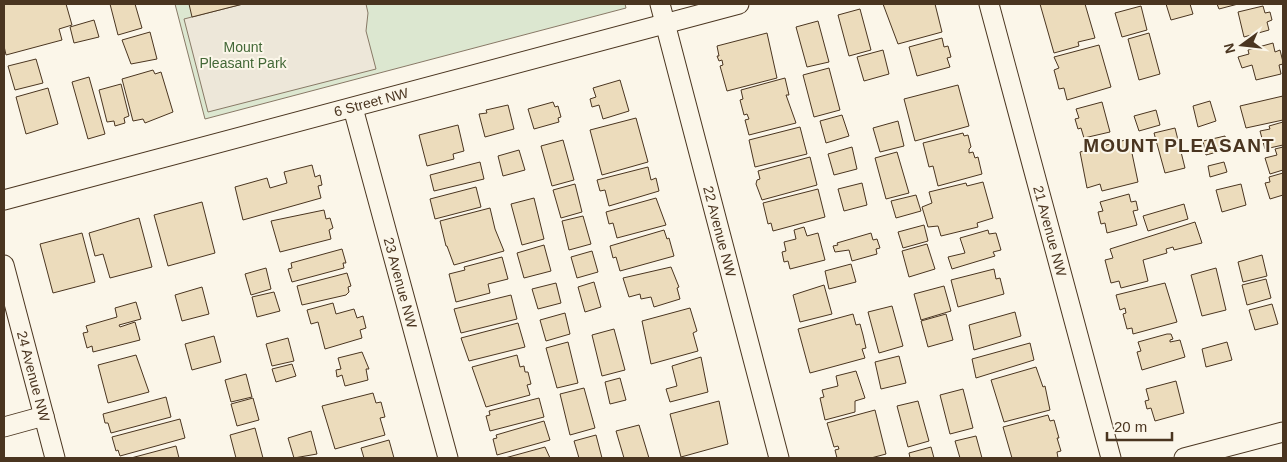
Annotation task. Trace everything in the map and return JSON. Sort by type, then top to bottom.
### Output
[{"type":"street","name":"22 Avenue NW","points":[[660,4],[779,458]]},
{"type":"street","name":"6 Street NW","points":[[4,200],[739,4]]},
{"type":"street","name":"21 Avenue NW","points":[[988,4],[1111,458]]},
{"type":"street","name":"23 Avenue NW","points":[[353,108],[448,458]]},
{"type":"street","name":"24 Avenue NW","points":[[4,264],[55,458]]},
{"type":"street","points":[[4,427],[44,416]]},
{"type":"street","points":[[1184,458],[1283,432]]},
{"type":"green space","name":"Mount Pleasant Park","points":[[175,4],[625,4],[626,8],[205,119]]},
{"type":"shaded area","points":[[243,4],[366,4],[368,13],[366,31],[376,69],[208,112],[184,19]]},
{"type":"building","points":[[4,4],[66,4],[72,25],[59,29],[62,40],[6,55],[4,46]]},
{"type":"building","points":[[110,4],[135,4],[142,28],[118,35]]},
{"type":"building","points":[[189,4],[243,4],[192,17]]},
{"type":"building","points":[[883,4],[935,4],[942,32],[898,44]]},
{"type":"building","points":[[1040,4],[1085,4],[1095,38],[1078,42],[1079,46],[1054,53]]},
{"type":"building","points":[[1166,4],[1190,4],[1193,14],[1171,20]]},
{"type":"building","points":[[1217,4],[1238,4],[1219,9]]},
{"type":"building","points":[[1141,6],[1147,30],[1122,37],[1115,13]]},
{"type":"building","points":[[1263,6],[1265,13],[1270,12],[1272,20],[1267,22],[1269,30],[1244,37],[1238,12]]},
{"type":"building","points":[[860,9],[871,50],[849,56],[838,15]]},
{"type":"building","points":[[94,20],[99,37],[74,43],[70,27]]},
{"type":"building","points":[[818,21],[829,62],[807,67],[796,27]]},
{"type":"building","points":[[150,32],[157,59],[131,64],[122,40]]},
{"type":"building","points":[[767,33],[777,78],[727,91],[720,66],[723,65],[722,60],[719,61],[717,56],[719,56],[717,46]]},
{"type":"building","points":[[1149,33],[1160,74],[1139,80],[1128,39]]},
{"type":"building","points":[[942,38],[944,47],[948,46],[951,57],[947,58],[950,67],[917,76],[909,47]]},
{"type":"building","points":[[1273,43],[1275,52],[1280,50],[1283,62],[1283,64],[1279,65],[1281,74],[1256,80],[1252,65],[1242,68],[1238,57],[1249,54],[1248,50]]},
{"type":"building","points":[[1099,45],[1111,87],[1067,100],[1064,88],[1059,89],[1054,70],[1059,68],[1054,57]]},
{"type":"building","points":[[883,50],[889,74],[864,81],[857,57]]},
{"type":"building","points":[[36,59],[43,83],[15,90],[8,66]]},
{"type":"building","points":[[829,68],[840,110],[814,117],[803,75]]},
{"type":"building","points":[[153,70],[155,74],[161,72],[173,112],[145,123],[143,119],[133,121],[122,79]]},
{"type":"building","points":[[89,77],[105,134],[88,139],[72,82]]},
{"type":"building","points":[[785,78],[789,95],[786,95],[796,123],[749,135],[745,120],[749,119],[747,114],[744,115],[740,100],[743,99],[741,90]]},
{"type":"building","points":[[620,80],[629,111],[603,119],[599,105],[592,107],[590,99],[596,97],[593,88]]},
{"type":"building","points":[[121,84],[129,116],[124,118],[125,123],[115,126],[114,121],[107,122],[99,90]]},
{"type":"building","points":[[958,85],[969,126],[915,141],[904,99]]},
{"type":"building","points":[[48,88],[58,124],[26,134],[16,97]]},
{"type":"building","points":[[1283,96],[1283,120],[1246,128],[1240,106]]},
{"type":"building","points":[[1210,101],[1216,121],[1198,127],[1193,106]]},
{"type":"building","points":[[553,102],[555,107],[558,106],[561,117],[558,118],[559,122],[534,129],[528,109]]},
{"type":"building","points":[[1102,102],[1110,132],[1084,138],[1081,128],[1078,129],[1075,119],[1079,118],[1076,109]]},
{"type":"building","points":[[508,105],[514,129],[485,137],[479,114],[487,113],[486,110]]},
{"type":"building","points":[[1156,110],[1160,125],[1139,131],[1134,116]]},
{"type":"building","points":[[842,115],[849,136],[826,143],[820,121]]},
{"type":"building","points":[[636,118],[648,162],[602,175],[590,130]]},
{"type":"building","points":[[898,121],[904,146],[880,152],[873,128]]},
{"type":"building","points":[[1283,122],[1283,145],[1265,149],[1260,131],[1270,129],[1269,126]]},
{"type":"building","points":[[458,125],[464,151],[453,154],[454,159],[427,166],[419,135]]},
{"type":"building","points":[[800,127],[807,154],[755,167],[749,140]]},
{"type":"building","points":[[1175,128],[1185,168],[1165,173],[1154,133]]},
{"type":"building","points":[[963,133],[964,136],[968,135],[971,147],[969,153],[973,152],[975,158],[978,157],[982,174],[938,186],[933,166],[929,167],[923,143]]},
{"type":"building","points":[[1225,136],[1228,149],[1206,155],[1203,141]]},
{"type":"building","points":[[1129,139],[1138,182],[1102,191],[1100,184],[1087,188],[1080,152]]},
{"type":"building","points":[[563,140],[574,180],[552,186],[541,146]]},
{"type":"building","points":[[852,147],[857,169],[834,175],[828,154]]},
{"type":"building","points":[[1283,147],[1283,170],[1270,174],[1265,158],[1277,155],[1275,149]]},
{"type":"building","points":[[519,150],[525,170],[503,176],[498,156]]},
{"type":"building","points":[[897,152],[909,193],[886,199],[875,158]]},
{"type":"building","points":[[810,157],[817,185],[762,200],[756,184],[757,180],[760,179],[758,171]]},
{"type":"building","points":[[480,162],[484,179],[434,191],[430,175]]},
{"type":"building","points":[[1224,162],[1227,172],[1210,177],[1208,166]]},
{"type":"building","points":[[312,165],[315,177],[320,175],[322,185],[318,186],[321,198],[243,220],[235,187],[267,178],[270,188],[287,183],[284,172]]},
{"type":"building","points":[[648,167],[651,180],[656,178],[659,191],[609,206],[605,190],[600,191],[597,180]]},
{"type":"building","points":[[1283,173],[1283,195],[1270,199],[1265,183],[1270,182],[1269,177]]},
{"type":"building","points":[[983,182],[993,218],[977,223],[978,227],[941,236],[938,226],[928,227],[922,207],[932,203],[929,192],[966,183],[967,186]]},
{"type":"building","points":[[862,183],[867,205],[844,211],[838,189]]},
{"type":"building","points":[[575,184],[582,212],[561,218],[553,190]]},
{"type":"building","points":[[1241,184],[1246,205],[1222,212],[1216,190]]},
{"type":"building","points":[[476,187],[481,207],[435,219],[430,199]]},
{"type":"building","points":[[818,189],[825,217],[773,231],[771,223],[768,224],[763,203]]},
{"type":"building","points":[[1129,194],[1131,202],[1136,201],[1138,210],[1133,211],[1137,225],[1107,233],[1105,223],[1101,224],[1098,212],[1103,211],[1100,202]]},
{"type":"building","points":[[916,195],[921,211],[896,218],[891,201]]},
{"type":"building","points":[[534,198],[544,239],[522,245],[511,204]]},
{"type":"building","points":[[656,198],[666,225],[617,238],[613,223],[609,224],[606,212]]},
{"type":"building","points":[[202,202],[215,253],[168,266],[154,215]]},
{"type":"building","points":[[1184,204],[1188,219],[1148,231],[1143,216]]},
{"type":"building","points":[[490,208],[495,229],[504,251],[454,265],[446,246],[440,221]]},
{"type":"building","points":[[324,210],[326,219],[330,218],[333,228],[329,230],[331,239],[280,252],[271,221]]},
{"type":"building","points":[[583,216],[591,244],[569,250],[562,221]]},
{"type":"building","points":[[139,218],[152,267],[110,278],[103,254],[95,256],[89,233]]},
{"type":"building","points":[[1195,222],[1202,243],[1174,250],[1173,247],[1166,249],[1167,253],[1143,260],[1148,281],[1121,288],[1119,281],[1111,283],[1105,260],[1113,258],[1110,249]]},
{"type":"building","points":[[924,225],[928,241],[903,248],[898,232]]},
{"type":"building","points":[[804,227],[807,236],[818,233],[825,260],[790,269],[788,261],[784,262],[782,252],[786,251],[784,242],[796,239],[794,230]]},
{"type":"building","points":[[664,230],[667,239],[669,238],[674,256],[620,271],[616,257],[613,258],[610,246]]},
{"type":"building","points":[[988,230],[989,234],[996,233],[1001,250],[993,252],[995,256],[952,269],[948,257],[965,253],[960,238]]},
{"type":"building","points":[[82,233],[95,282],[53,293],[40,244]]},
{"type":"building","points":[[871,233],[873,240],[877,239],[880,248],[876,249],[877,254],[852,261],[849,250],[835,252],[833,246],[838,245],[837,243]]},
{"type":"building","points":[[927,244],[935,269],[909,277],[902,251]]},
{"type":"building","points":[[544,245],[551,271],[524,278],[517,253]]},
{"type":"building","points":[[342,249],[346,263],[343,263],[344,268],[292,282],[288,269],[292,268],[291,263]]},
{"type":"building","points":[[592,251],[598,272],[577,278],[571,257]]},
{"type":"building","points":[[1262,255],[1267,276],[1243,282],[1238,262]]},
{"type":"building","points":[[502,257],[508,279],[488,284],[490,293],[456,302],[449,274],[465,270],[464,267]]},
{"type":"building","points":[[851,264],[856,282],[829,289],[825,271]]},
{"type":"building","points":[[671,267],[679,287],[677,288],[680,299],[654,307],[651,297],[641,299],[640,294],[629,297],[623,278]]},
{"type":"building","points":[[266,268],[271,289],[251,295],[245,274]]},
{"type":"building","points":[[1216,268],[1226,310],[1202,316],[1191,275]]},
{"type":"building","points":[[994,269],[996,279],[1000,278],[1004,294],[958,307],[951,280]]},
{"type":"building","points":[[347,273],[351,286],[348,287],[349,292],[346,295],[302,305],[297,286]]},
{"type":"building","points":[[1266,279],[1271,298],[1247,305],[1242,285]]},
{"type":"building","points":[[594,282],[601,307],[585,312],[578,287]]},
{"type":"building","points":[[556,283],[561,303],[538,309],[532,289]]},
{"type":"building","points":[[1165,283],[1177,322],[1133,334],[1132,328],[1127,329],[1123,314],[1126,313],[1125,308],[1120,310],[1116,295]]},
{"type":"building","points":[[824,285],[832,314],[800,322],[793,295]]},
{"type":"building","points":[[944,286],[951,311],[921,320],[914,294]]},
{"type":"building","points":[[202,287],[209,314],[182,321],[175,295]]},
{"type":"building","points":[[274,292],[280,311],[257,317],[252,297]]},
{"type":"building","points":[[511,295],[517,319],[461,333],[454,309]]},
{"type":"building","points":[[136,302],[141,319],[119,325],[120,327],[135,322],[140,340],[93,352],[92,346],[87,348],[83,333],[88,332],[86,326],[117,317],[115,308]]},
{"type":"building","points":[[333,303],[336,314],[354,309],[357,318],[363,316],[366,328],[360,330],[362,338],[325,349],[318,322],[311,324],[307,310]]},
{"type":"building","points":[[1272,304],[1278,324],[1255,330],[1249,310]]},
{"type":"building","points":[[892,306],[903,346],[879,353],[868,312]]},
{"type":"building","points":[[690,308],[697,331],[693,333],[698,351],[651,364],[642,321]]},
{"type":"building","points":[[1015,312],[1021,336],[974,350],[969,325]]},
{"type":"building","points":[[565,313],[570,334],[546,341],[540,320]]},
{"type":"building","points":[[853,314],[856,325],[860,324],[866,348],[862,349],[865,358],[810,373],[798,329]]},
{"type":"building","points":[[946,314],[953,340],[928,347],[921,321]]},
{"type":"building","points":[[518,323],[525,347],[469,361],[461,338]]},
{"type":"building","points":[[614,329],[625,370],[602,376],[592,335]]},
{"type":"building","points":[[1171,334],[1173,339],[1170,342],[1180,340],[1185,357],[1142,370],[1137,352],[1141,351],[1138,342]]},
{"type":"building","points":[[214,336],[221,362],[192,370],[185,344]]},
{"type":"building","points":[[288,338],[294,361],[272,366],[266,344]]},
{"type":"building","points":[[568,342],[578,383],[557,388],[546,348]]},
{"type":"building","points":[[1227,342],[1232,360],[1206,367],[1202,349]]},
{"type":"building","points":[[1030,343],[1034,360],[976,378],[972,359]]},
{"type":"building","points":[[362,352],[369,369],[366,369],[368,380],[345,386],[342,375],[337,377],[336,370],[341,369],[338,358]]},
{"type":"building","points":[[136,355],[149,392],[108,403],[98,365]]},
{"type":"building","points":[[517,355],[520,367],[524,366],[525,372],[528,372],[531,384],[527,385],[530,395],[486,407],[472,367]]},
{"type":"building","points":[[899,356],[906,383],[881,389],[875,362]]},
{"type":"building","points":[[701,357],[708,392],[670,402],[666,389],[677,386],[672,366]]},
{"type":"building","points":[[292,364],[296,376],[276,382],[272,369]]},
{"type":"building","points":[[1036,367],[1043,387],[1045,386],[1050,410],[1004,422],[991,380]]},
{"type":"building","points":[[856,371],[865,398],[855,401],[855,412],[825,420],[820,398],[824,397],[822,390],[838,386],[836,376]]},
{"type":"building","points":[[246,374],[252,397],[231,402],[225,380]]},
{"type":"building","points":[[620,378],[626,400],[610,404],[605,382]]},
{"type":"building","points":[[1176,381],[1184,413],[1155,421],[1151,408],[1147,409],[1145,401],[1149,400],[1146,389]]},
{"type":"building","points":[[584,388],[595,428],[570,435],[560,394]]},
{"type":"building","points":[[963,389],[973,428],[950,434],[940,395]]},
{"type":"building","points":[[373,393],[376,403],[381,402],[385,417],[380,418],[385,435],[335,449],[322,406]]},
{"type":"building","points":[[166,397],[171,417],[111,433],[108,423],[105,423],[103,414]]},
{"type":"building","points":[[253,398],[259,420],[237,426],[231,404]]},
{"type":"building","points":[[539,398],[544,417],[490,431],[486,416],[490,415],[489,411]]},
{"type":"building","points":[[719,401],[728,444],[681,457],[670,414]]},
{"type":"building","points":[[918,401],[929,441],[908,447],[897,406]]},
{"type":"building","points":[[875,410],[886,454],[871,458],[837,458],[835,450],[839,449],[838,446],[834,447],[827,423]]},
{"type":"building","points":[[1048,415],[1050,421],[1054,420],[1059,438],[1057,438],[1061,451],[1057,452],[1058,458],[1012,458],[1003,427]]},
{"type":"building","points":[[180,419],[185,438],[120,456],[118,450],[116,451],[112,437]]},
{"type":"building","points":[[544,421],[550,440],[497,455],[493,439],[497,438],[496,435]]},
{"type":"building","points":[[639,425],[649,458],[624,458],[616,431]]},
{"type":"building","points":[[255,428],[263,458],[236,458],[230,435]]},
{"type":"building","points":[[311,431],[317,454],[294,458],[288,438]]},
{"type":"building","points":[[596,435],[602,458],[579,458],[574,441]]},
{"type":"building","points":[[976,436],[982,458],[960,458],[955,441]]},
{"type":"building","points":[[389,440],[394,458],[364,458],[361,448]]},
{"type":"building","points":[[176,446],[179,458],[131,458]]},
{"type":"building","points":[[545,447],[550,458],[505,458]]},
{"type":"building","points":[[931,447],[934,458],[910,458],[909,453]]},
{"type":"district","name":"MOUNT PLEASANT","points":[[1179,145]]}]
